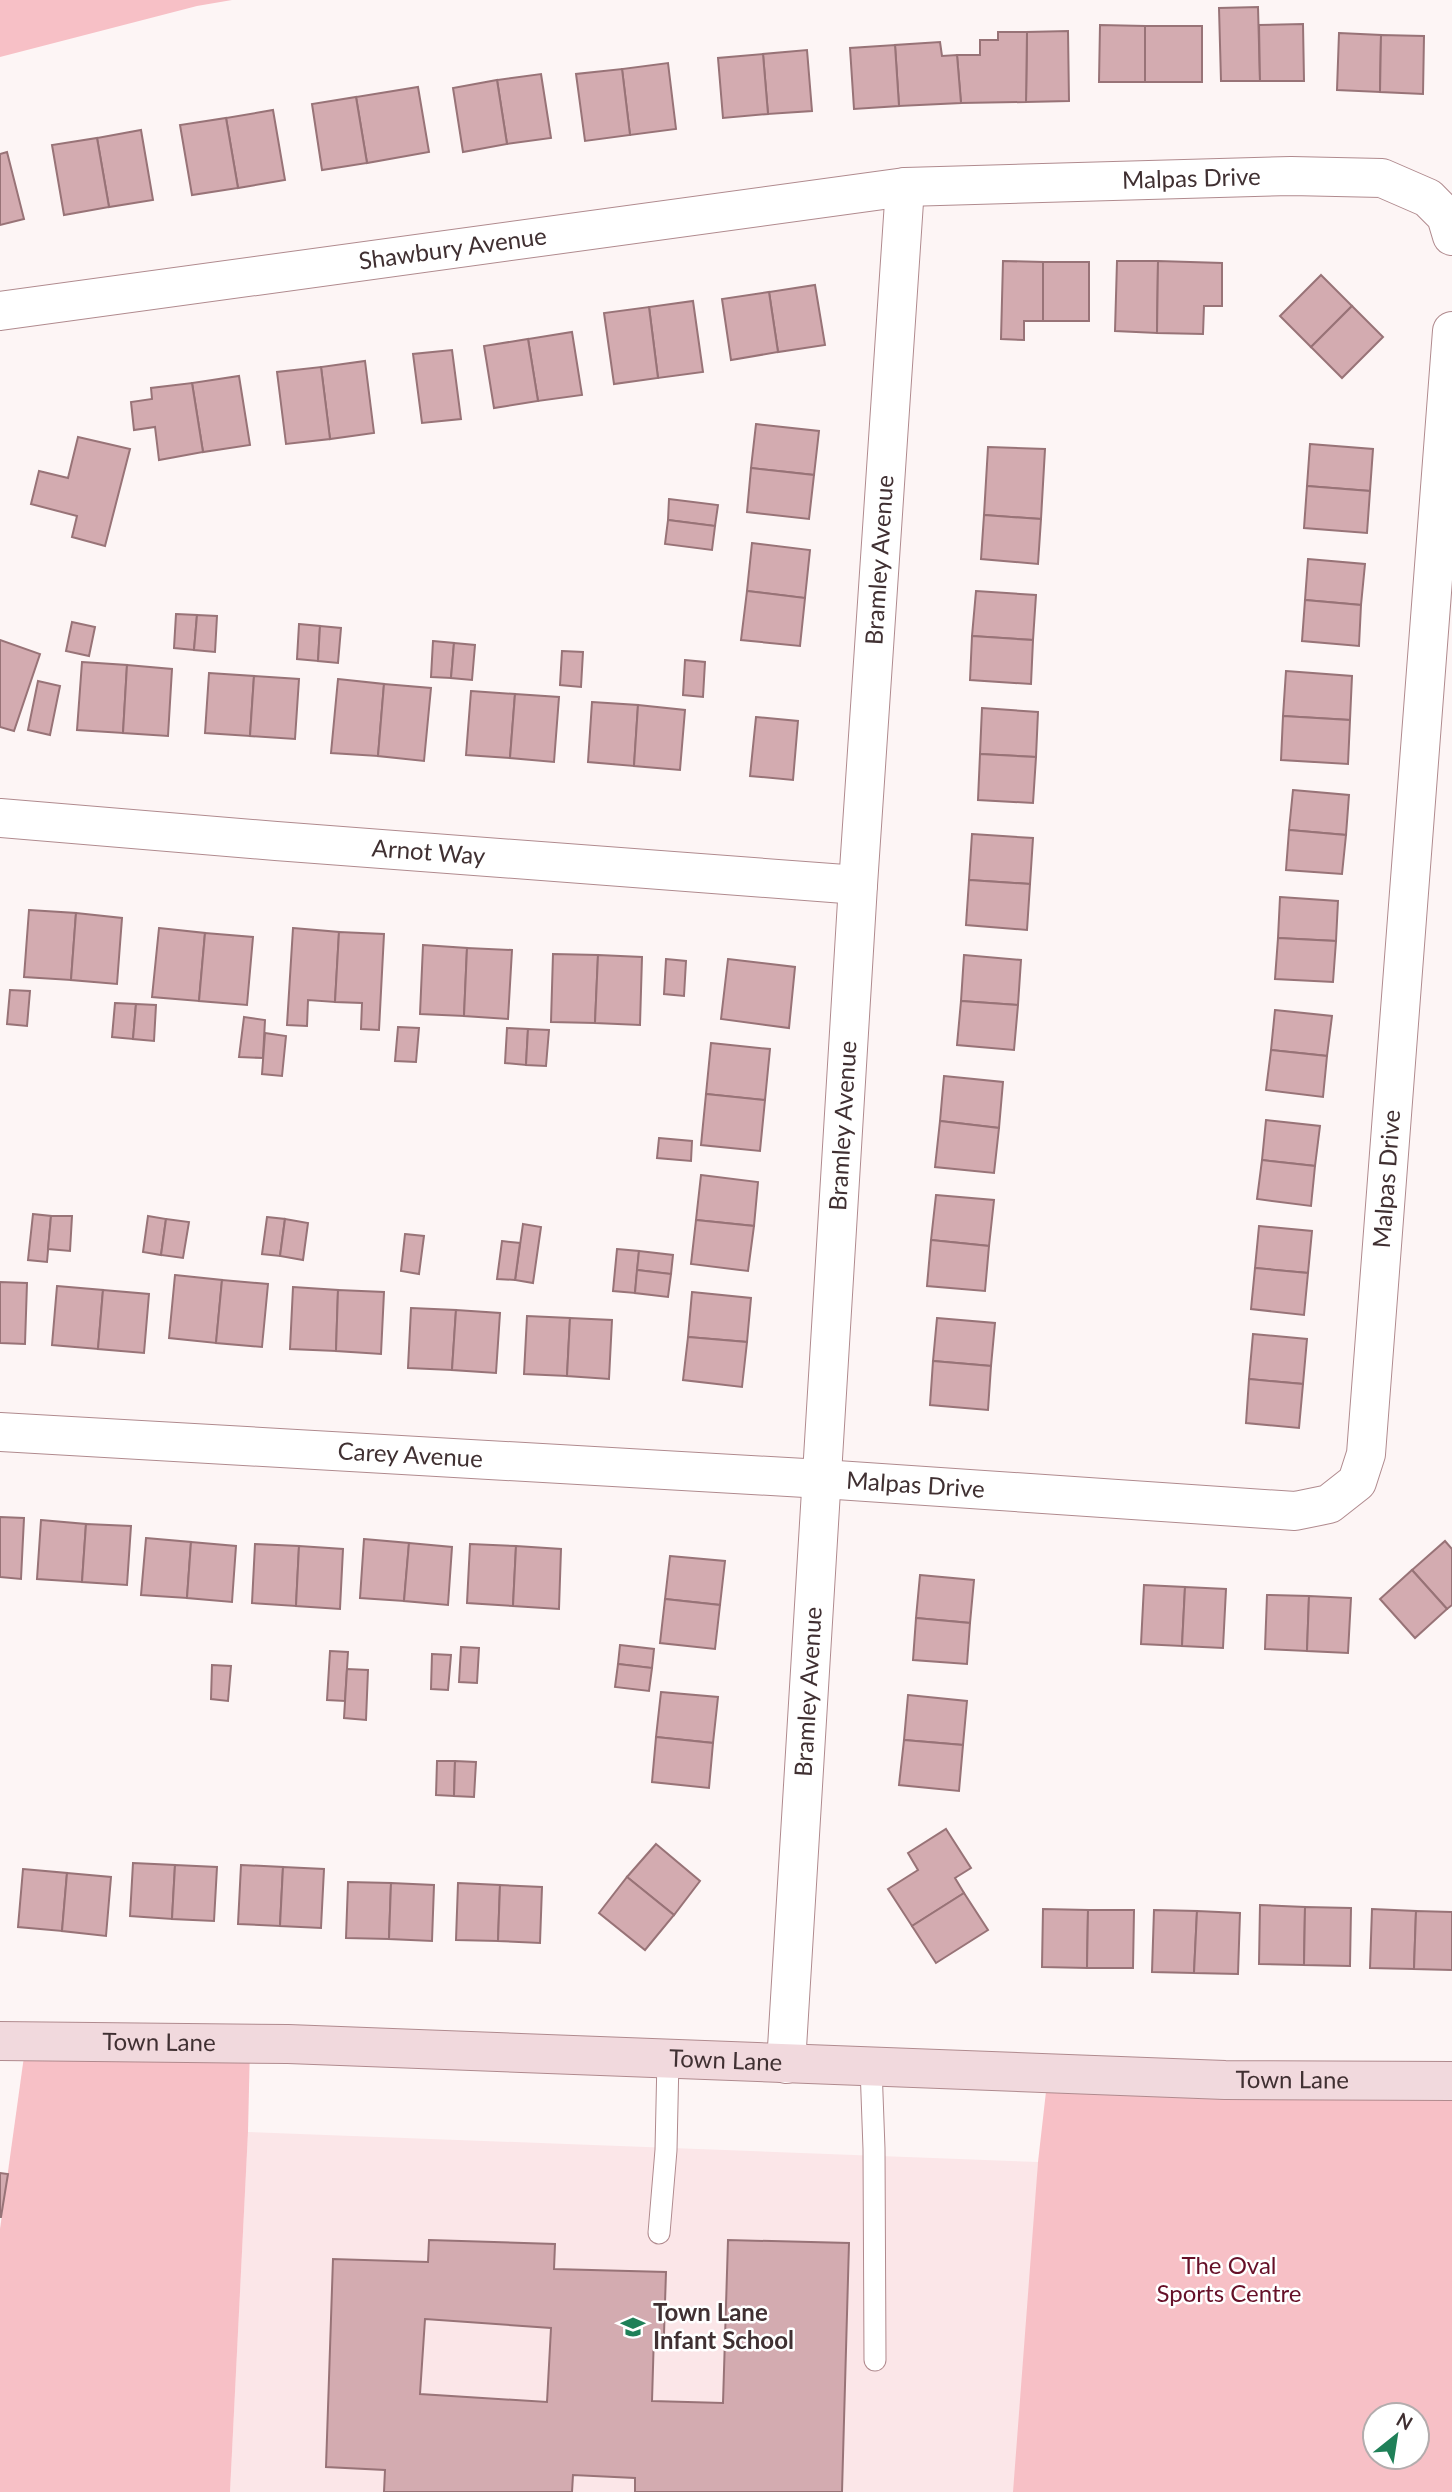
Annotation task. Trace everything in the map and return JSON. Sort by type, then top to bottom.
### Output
[{"type":"main road","name":"Town Lane","points":[[0,2042],[288,2044],[1225,2080],[1452,2081]]},
{"type":"street","name":"Malpas Drive","points":[[905,187],[1292,176],[1381,178],[1428,198],[1446,216],[1452,236]]},
{"type":"street","name":"Shawbury Avenue","points":[[0,311],[905,187]]},
{"type":"street","name":"Bramley Avenue","points":[[786,2064],[858,885],[905,187]]},
{"type":"street","name":"Malpas Drive","points":[[822,1479],[1294,1510],[1329,1504],[1357,1482],[1366,1454],[1452,331]]},
{"type":"street","name":"Arnot Way","points":[[0,818],[858,885]]},
{"type":"street","name":"Carey Avenue","points":[[0,1432],[822,1479]]},
{"type":"lane","points":[[659,2233],[666,2150],[668,2059]]},
{"type":"lane","points":[[871,2067],[875,2360]]},
{"type":"shaded area","name":"Town Lane Infant School","points":[[248,2132],[1038,2162],[1019,2492],[230,2492]]},
{"type":"green space","points":[[0,0],[232,0],[197,6],[0,57]]},
{"type":"green space","points":[[26,2042],[250,2044],[230,2492],[0,2492],[0,2229]]},
{"type":"green space","name":"The Oval Sports Centre","points":[[1048,2074],[1452,2081],[1452,2492],[1013,2492],[1038,2162]]},
{"type":"building","points":[[1258,7],[1260,81],[1221,81],[1219,8]]},
{"type":"building","points":[[1303,24],[1304,81],[1260,81],[1259,25]]},
{"type":"building","points":[[1100,25],[1145,26],[1145,82],[1099,82]]},
{"type":"building","points":[[1145,26],[1202,26],[1202,82],[1145,82]]},
{"type":"building","points":[[1068,31],[1069,101],[1026,102],[1027,32]]},
{"type":"building","points":[[998,32],[1027,32],[1026,102],[961,103],[957,55],[980,55],[980,40],[998,40]]},
{"type":"building","points":[[1339,33],[1381,35],[1380,92],[1337,90]]},
{"type":"building","points":[[1381,35],[1424,36],[1423,94],[1380,92]]},
{"type":"building","points":[[940,42],[942,56],[957,55],[961,103],[899,106],[895,45]]},
{"type":"building","points":[[895,45],[899,106],[854,109],[850,48]]},
{"type":"building","points":[[807,50],[812,111],[768,114],[763,54]]},
{"type":"building","points":[[763,54],[768,114],[723,118],[718,58]]},
{"type":"building","points":[[668,63],[676,129],[630,135],[622,69]]},
{"type":"building","points":[[622,69],[630,135],[585,141],[576,74]]},
{"type":"building","points":[[541,74],[551,138],[507,144],[497,80]]},
{"type":"building","points":[[497,80],[507,144],[463,152],[453,88]]},
{"type":"building","points":[[418,87],[429,152],[367,163],[356,97]]},
{"type":"building","points":[[356,97],[367,163],[322,170],[312,104]]},
{"type":"building","points":[[273,110],[285,180],[238,188],[226,118]]},
{"type":"building","points":[[226,118],[238,188],[192,195],[180,125]]},
{"type":"building","points":[[141,130],[153,200],[109,207],[97,138]]},
{"type":"building","points":[[97,138],[109,207],[64,215],[52,145]]},
{"type":"building","points":[[7,152],[24,219],[0,225],[0,154]]},
{"type":"building","points":[[1003,261],[1043,262],[1043,321],[1024,321],[1024,340],[1001,339]]},
{"type":"building","points":[[1117,261],[1158,261],[1157,333],[1115,331]]},
{"type":"building","points":[[1158,261],[1222,263],[1222,306],[1204,306],[1203,334],[1157,333]]},
{"type":"building","points":[[1043,262],[1089,262],[1089,321],[1043,321]]},
{"type":"building","points":[[1321,275],[1352,306],[1311,347],[1280,316]]},
{"type":"building","points":[[815,285],[825,345],[778,352],[769,292]]},
{"type":"building","points":[[769,292],[778,352],[731,360],[722,299]]},
{"type":"building","points":[[693,301],[703,372],[658,378],[649,307]]},
{"type":"building","points":[[1352,306],[1383,337],[1342,378],[1311,347]]},
{"type":"building","points":[[649,307],[658,378],[614,384],[604,313]]},
{"type":"building","points":[[572,332],[582,395],[538,401],[528,339]]},
{"type":"building","points":[[528,339],[538,401],[494,408],[484,346]]},
{"type":"building","points":[[452,350],[461,419],[422,423],[413,354]]},
{"type":"building","points":[[365,361],[374,433],[330,439],[321,367]]},
{"type":"building","points":[[321,367],[330,439],[286,444],[277,372]]},
{"type":"building","points":[[239,376],[250,445],[203,452],[192,383]]},
{"type":"building","points":[[192,383],[203,452],[159,460],[155,427],[134,430],[131,402],[152,399],[151,388]]},
{"type":"building","points":[[756,424],[819,431],[814,475],[751,468]]},
{"type":"building","points":[[78,437],[130,449],[105,546],[72,537],[77,516],[31,504],[39,471],[68,478]]},
{"type":"building","points":[[1310,444],[1373,449],[1370,491],[1307,486]]},
{"type":"building","points":[[988,447],[1045,449],[1041,519],[984,515]]},
{"type":"building","points":[[751,468],[814,475],[809,519],[747,512]]},
{"type":"building","points":[[1307,486],[1370,491],[1367,533],[1304,528]]},
{"type":"building","points":[[669,499],[718,505],[715,526],[668,520]]},
{"type":"building","points":[[984,515],[1041,519],[1038,564],[981,559]]},
{"type":"building","points":[[668,520],[715,526],[712,550],[665,544]]},
{"type":"building","points":[[752,543],[810,550],[805,598],[747,591]]},
{"type":"building","points":[[1308,559],[1365,564],[1361,605],[1305,600]]},
{"type":"building","points":[[747,591],[805,598],[800,646],[741,640]]},
{"type":"building","points":[[976,591],[1036,595],[1033,640],[972,636]]},
{"type":"building","points":[[1305,600],[1361,605],[1359,646],[1302,641]]},
{"type":"building","points":[[176,614],[197,615],[194,650],[174,648]]},
{"type":"building","points":[[197,615],[217,616],[215,652],[194,650]]},
{"type":"building","points":[[72,622],[95,627],[89,656],[66,651]]},
{"type":"building","points":[[299,624],[320,626],[318,661],[297,659]]},
{"type":"building","points":[[320,626],[341,628],[338,663],[318,661]]},
{"type":"building","points":[[972,636],[1033,640],[1031,684],[970,680]]},
{"type":"building","points":[[0,640],[40,654],[14,731],[0,727]]},
{"type":"building","points":[[433,641],[454,643],[451,678],[431,677]]},
{"type":"building","points":[[454,643],[475,645],[472,680],[451,678]]},
{"type":"building","points":[[562,651],[583,652],[581,687],[560,685]]},
{"type":"building","points":[[685,660],[705,662],[703,697],[683,695]]},
{"type":"building","points":[[82,662],[127,665],[123,733],[77,730]]},
{"type":"building","points":[[127,665],[172,669],[168,736],[123,733]]},
{"type":"building","points":[[1286,671],[1352,676],[1350,720],[1283,716]]},
{"type":"building","points":[[209,673],[254,676],[250,736],[205,733]]},
{"type":"building","points":[[254,676],[299,679],[295,739],[250,736]]},
{"type":"building","points":[[338,679],[384,684],[378,756],[331,753]]},
{"type":"building","points":[[38,681],[60,686],[50,735],[28,730]]},
{"type":"building","points":[[384,684],[431,688],[424,761],[378,756]]},
{"type":"building","points":[[471,691],[515,694],[510,758],[466,755]]},
{"type":"building","points":[[515,694],[559,697],[554,762],[510,758]]},
{"type":"building","points":[[592,702],[638,705],[634,766],[588,762]]},
{"type":"building","points":[[638,705],[685,710],[680,770],[634,766]]},
{"type":"building","points":[[982,708],[1038,712],[1036,757],[980,754]]},
{"type":"building","points":[[1283,716],[1350,720],[1348,764],[1281,760]]},
{"type":"building","points":[[756,717],[798,721],[793,780],[750,776]]},
{"type":"building","points":[[980,754],[1036,757],[1033,803],[978,800]]},
{"type":"building","points":[[1293,790],[1349,795],[1346,835],[1289,830]]},
{"type":"building","points":[[1289,830],[1346,835],[1342,874],[1286,870]]},
{"type":"building","points":[[972,834],[1033,838],[1030,884],[969,880]]},
{"type":"building","points":[[969,880],[1030,884],[1027,930],[966,925]]},
{"type":"building","points":[[1280,897],[1338,901],[1336,941],[1278,938]]},
{"type":"building","points":[[29,910],[76,913],[71,980],[24,977]]},
{"type":"building","points":[[76,913],[122,918],[117,984],[71,980]]},
{"type":"building","points":[[159,928],[205,933],[199,1001],[152,997]]},
{"type":"building","points":[[293,928],[339,932],[335,1002],[308,1000],[307,1026],[287,1025]]},
{"type":"building","points":[[339,932],[384,934],[379,1030],[361,1029],[362,1003],[335,1002]]},
{"type":"building","points":[[205,933],[253,937],[247,1005],[199,1001]]},
{"type":"building","points":[[1278,938],[1336,941],[1333,982],[1275,979]]},
{"type":"building","points":[[423,945],[467,948],[464,1016],[420,1014]]},
{"type":"building","points":[[467,948],[512,950],[508,1019],[464,1016]]},
{"type":"building","points":[[553,954],[598,955],[595,1023],[551,1022]]},
{"type":"building","points":[[598,955],[642,957],[640,1025],[595,1023]]},
{"type":"building","points":[[964,955],[1021,960],[1018,1005],[961,1001]]},
{"type":"building","points":[[666,959],[686,961],[684,996],[664,994]]},
{"type":"building","points":[[728,959],[795,967],[789,1028],[721,1019]]},
{"type":"building","points":[[10,990],[30,991],[27,1026],[7,1024]]},
{"type":"building","points":[[961,1001],[1018,1005],[1014,1050],[957,1045]]},
{"type":"building","points":[[115,1003],[136,1004],[133,1039],[112,1037]]},
{"type":"building","points":[[136,1004],[156,1005],[154,1041],[133,1039]]},
{"type":"building","points":[[1275,1010],[1332,1016],[1327,1056],[1271,1050]]},
{"type":"building","points":[[244,1017],[265,1020],[263,1058],[239,1057]]},
{"type":"building","points":[[398,1027],[419,1028],[416,1062],[395,1061]]},
{"type":"building","points":[[507,1028],[528,1029],[526,1065],[505,1063]]},
{"type":"building","points":[[528,1029],[549,1030],[546,1066],[526,1065]]},
{"type":"building","points":[[265,1033],[286,1036],[282,1076],[262,1074]]},
{"type":"building","points":[[711,1043],[770,1049],[765,1100],[706,1094]]},
{"type":"building","points":[[1271,1050],[1327,1056],[1323,1097],[1266,1090]]},
{"type":"building","points":[[944,1076],[1003,1082],[999,1128],[940,1121]]},
{"type":"building","points":[[706,1094],[765,1100],[760,1151],[701,1145]]},
{"type":"building","points":[[1266,1120],[1320,1126],[1315,1166],[1262,1160]]},
{"type":"building","points":[[940,1121],[999,1128],[994,1173],[935,1167]]},
{"type":"building","points":[[659,1138],[692,1141],[691,1161],[657,1158]]},
{"type":"building","points":[[1262,1160],[1315,1166],[1311,1206],[1257,1199]]},
{"type":"building","points":[[701,1175],[758,1182],[754,1226],[696,1220]]},
{"type":"building","points":[[936,1195],[994,1200],[989,1246],[931,1240]]},
{"type":"building","points":[[33,1214],[51,1216],[47,1262],[28,1260]]},
{"type":"building","points":[[51,1216],[72,1216],[70,1251],[48,1249]]},
{"type":"building","points":[[148,1216],[166,1219],[161,1255],[143,1252]]},
{"type":"building","points":[[267,1217],[285,1219],[280,1256],[262,1254]]},
{"type":"building","points":[[166,1219],[189,1222],[183,1258],[161,1255]]},
{"type":"building","points":[[285,1219],[308,1223],[303,1260],[280,1256]]},
{"type":"building","points":[[696,1220],[754,1226],[748,1271],[691,1264]]},
{"type":"building","points":[[523,1224],[541,1227],[533,1283],[515,1280]]},
{"type":"building","points":[[1259,1226],[1312,1231],[1308,1273],[1255,1268]]},
{"type":"building","points":[[405,1234],[424,1236],[419,1274],[401,1271]]},
{"type":"building","points":[[931,1240],[989,1246],[985,1291],[927,1286]]},
{"type":"building","points":[[502,1241],[520,1243],[515,1280],[497,1279]]},
{"type":"building","points":[[617,1249],[639,1251],[635,1293],[613,1291]]},
{"type":"building","points":[[639,1251],[673,1255],[671,1274],[637,1270]]},
{"type":"building","points":[[1255,1268],[1308,1273],[1304,1315],[1251,1309]]},
{"type":"building","points":[[637,1270],[671,1274],[668,1297],[635,1293]]},
{"type":"building","points":[[175,1275],[222,1280],[216,1343],[169,1338]]},
{"type":"building","points":[[222,1280],[268,1284],[262,1347],[216,1343]]},
{"type":"building","points":[[0,1282],[27,1283],[25,1344],[0,1343]]},
{"type":"building","points":[[57,1286],[103,1290],[98,1349],[52,1345]]},
{"type":"building","points":[[293,1287],[338,1290],[336,1351],[290,1349]]},
{"type":"building","points":[[103,1290],[149,1294],[144,1353],[98,1349]]},
{"type":"building","points":[[338,1290],[384,1292],[381,1354],[336,1351]]},
{"type":"building","points":[[692,1292],[751,1298],[747,1342],[688,1337]]},
{"type":"building","points":[[411,1308],[456,1310],[452,1370],[408,1368]]},
{"type":"building","points":[[456,1310],[500,1313],[496,1373],[452,1370]]},
{"type":"building","points":[[527,1316],[570,1318],[567,1376],[524,1374]]},
{"type":"building","points":[[570,1318],[612,1320],[609,1379],[567,1376]]},
{"type":"building","points":[[937,1318],[995,1323],[991,1366],[933,1361]]},
{"type":"building","points":[[1253,1334],[1307,1339],[1303,1384],[1249,1379]]},
{"type":"building","points":[[688,1337],[747,1342],[742,1387],[683,1380]]},
{"type":"building","points":[[933,1361],[991,1366],[988,1410],[930,1405]]},
{"type":"building","points":[[1249,1379],[1303,1384],[1299,1428],[1246,1423]]},
{"type":"building","points":[[0,1517],[24,1518],[21,1579],[0,1577]]},
{"type":"building","points":[[41,1520],[86,1524],[82,1582],[37,1579]]},
{"type":"building","points":[[86,1524],[131,1526],[127,1585],[82,1582]]},
{"type":"building","points":[[146,1538],[191,1542],[187,1598],[141,1595]]},
{"type":"building","points":[[364,1539],[409,1543],[404,1601],[360,1598]]},
{"type":"building","points":[[1445,1541],[1452,1549],[1452,1605],[1447,1609],[1412,1570]]},
{"type":"building","points":[[191,1542],[236,1546],[232,1602],[187,1598]]},
{"type":"building","points":[[409,1543],[452,1547],[448,1605],[404,1601]]},
{"type":"building","points":[[255,1544],[299,1546],[296,1606],[252,1603]]},
{"type":"building","points":[[470,1544],[516,1546],[513,1606],[467,1603]]},
{"type":"building","points":[[299,1546],[343,1549],[340,1609],[296,1606]]},
{"type":"building","points":[[516,1546],[561,1549],[559,1609],[513,1606]]},
{"type":"building","points":[[670,1556],[725,1561],[720,1605],[665,1599]]},
{"type":"building","points":[[1412,1570],[1447,1609],[1415,1638],[1380,1599]]},
{"type":"building","points":[[920,1575],[974,1580],[970,1623],[916,1618]]},
{"type":"building","points":[[1144,1585],[1185,1587],[1182,1646],[1141,1644]]},
{"type":"building","points":[[1185,1587],[1226,1589],[1223,1648],[1182,1646]]},
{"type":"building","points":[[1267,1595],[1309,1596],[1307,1651],[1265,1649]]},
{"type":"building","points":[[1309,1596],[1351,1598],[1348,1653],[1307,1651]]},
{"type":"building","points":[[665,1599],[720,1605],[715,1649],[660,1643]]},
{"type":"building","points":[[916,1618],[970,1623],[967,1664],[913,1660]]},
{"type":"building","points":[[620,1645],[654,1649],[652,1668],[618,1664]]},
{"type":"building","points":[[461,1647],[479,1648],[477,1683],[459,1682]]},
{"type":"building","points":[[330,1651],[348,1652],[345,1701],[327,1700]]},
{"type":"building","points":[[432,1654],[451,1655],[448,1690],[431,1689]]},
{"type":"building","points":[[618,1664],[652,1668],[649,1691],[615,1687]]},
{"type":"building","points":[[212,1665],[231,1666],[228,1701],[211,1699]]},
{"type":"building","points":[[347,1669],[368,1670],[366,1720],[344,1718]]},
{"type":"building","points":[[661,1692],[718,1697],[713,1743],[656,1737]]},
{"type":"building","points":[[908,1695],[967,1701],[963,1745],[904,1740]]},
{"type":"building","points":[[656,1737],[713,1743],[709,1788],[652,1782]]},
{"type":"building","points":[[904,1740],[963,1745],[959,1791],[899,1785]]},
{"type":"building","points":[[437,1761],[455,1761],[454,1796],[436,1795]]},
{"type":"building","points":[[455,1761],[476,1762],[474,1797],[454,1796]]},
{"type":"building","points":[[946,1829],[971,1868],[955,1878],[964,1893],[912,1926],[888,1889],[918,1870],[908,1853]]},
{"type":"building","points":[[656,1844],[700,1881],[674,1915],[627,1877]]},
{"type":"building","points":[[133,1863],[175,1865],[172,1919],[130,1916]]},
{"type":"building","points":[[175,1865],[217,1867],[214,1921],[172,1919]]},
{"type":"building","points":[[241,1865],[283,1867],[280,1926],[238,1924]]},
{"type":"building","points":[[283,1867],[324,1869],[321,1928],[280,1926]]},
{"type":"building","points":[[23,1869],[67,1873],[62,1931],[18,1927]]},
{"type":"building","points":[[67,1873],[111,1877],[106,1936],[62,1931]]},
{"type":"building","points":[[627,1877],[674,1915],[645,1950],[599,1913]]},
{"type":"building","points":[[348,1882],[391,1883],[389,1939],[346,1938]]},
{"type":"building","points":[[391,1883],[434,1885],[432,1941],[389,1939]]},
{"type":"building","points":[[458,1883],[500,1885],[498,1941],[456,1940]]},
{"type":"building","points":[[500,1885],[542,1887],[540,1943],[498,1941]]},
{"type":"building","points":[[964,1893],[988,1930],[936,1963],[912,1926]]},
{"type":"building","points":[[1260,1905],[1305,1907],[1304,1965],[1259,1964]]},
{"type":"building","points":[[1305,1907],[1351,1908],[1350,1966],[1304,1965]]},
{"type":"building","points":[[1043,1909],[1088,1910],[1087,1968],[1042,1967]]},
{"type":"building","points":[[1372,1909],[1416,1911],[1414,1969],[1370,1968]]},
{"type":"building","points":[[1088,1910],[1134,1910],[1133,1968],[1087,1968]]},
{"type":"building","points":[[1154,1910],[1197,1911],[1194,1973],[1152,1972]]},
{"type":"building","points":[[1197,1911],[1240,1913],[1238,1974],[1194,1973]]},
{"type":"building","points":[[1416,1911],[1452,1912],[1452,1970],[1414,1969]]},
{"type":"building","points":[[0,2173],[8,2174],[1,2217],[0,2217]]},
{"type":"building","points":[[429,2240],[555,2244],[554,2269],[666,2272],[664,2334],[654,2334],[652,2401],[723,2403],[728,2240],[849,2243],[842,2492],[635,2492],[635,2478],[573,2475],[572,2492],[384,2492],[385,2470],[326,2467],[333,2259],[428,2262]],"holes":[[[425,2319],[551,2328],[547,2402],[420,2394]]]},
{"type":"place","name":"Town Lane Infant School","points":[[633,2327]]}]
